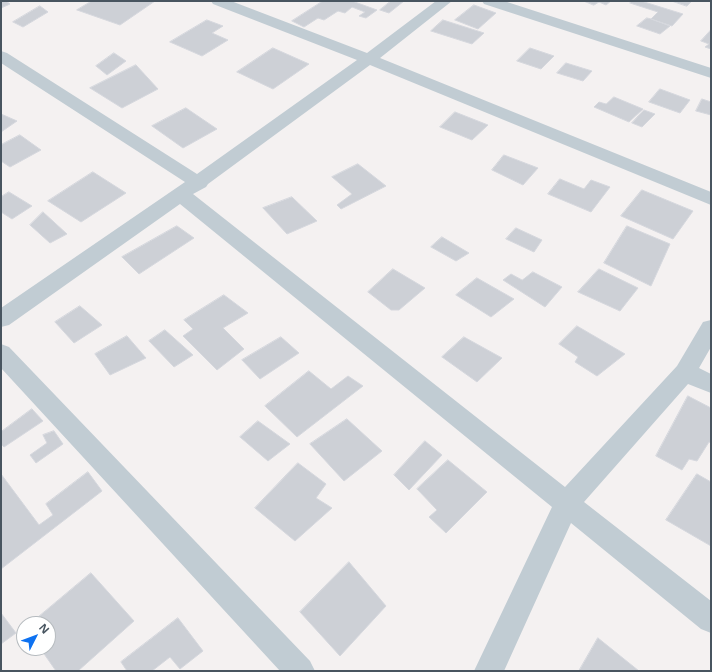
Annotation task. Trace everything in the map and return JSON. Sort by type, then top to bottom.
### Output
[{"type":"street","points":[[218,1],[369,59],[711,199]]},
{"type":"street","points":[[1,319],[190,189],[369,59],[445,1]]},
{"type":"street","points":[[488,1],[711,73]]},
{"type":"street","points":[[1,56],[190,189],[568,503],[711,619]]},
{"type":"street","points":[[489,671],[568,503],[685,372],[711,328]]},
{"type":"street","points":[[1,354],[300,671]]},
{"type":"street","points":[[685,372],[711,384]]},
{"type":"building","points":[[1,1],[6,1],[10,4],[1,8]]},
{"type":"building","points":[[92,1],[155,1],[120,25],[77,10]]},
{"type":"building","points":[[323,1],[352,1],[377,10],[366,18],[359,16],[365,12],[352,7],[345,13],[338,11],[324,20],[318,18],[304,27],[292,21]]},
{"type":"building","points":[[391,1],[404,1],[389,13],[380,10]]},
{"type":"building","points":[[584,1],[611,1],[606,5],[599,2],[594,5]]},
{"type":"building","points":[[632,1],[641,1],[683,14],[672,26],[651,19],[658,12],[630,3]]},
{"type":"building","points":[[672,1],[692,1],[687,6]]},
{"type":"building","points":[[474,5],[496,13],[478,29],[455,20]]},
{"type":"building","points":[[40,6],[48,12],[23,27],[13,22]]},
{"type":"building","points":[[647,18],[670,26],[660,34],[637,26]]},
{"type":"building","points":[[207,20],[223,26],[212,33],[228,40],[202,56],[170,42]]},
{"type":"building","points":[[443,20],[484,33],[472,44],[431,31]]},
{"type":"building","points":[[711,30],[711,49],[705,47],[709,44],[701,41]]},
{"type":"building","points":[[273,48],[309,64],[273,89],[237,72]]},
{"type":"building","points":[[530,48],[554,56],[541,69],[517,61]]},
{"type":"building","points":[[114,53],[126,61],[107,75],[96,66]]},
{"type":"building","points":[[566,63],[592,71],[583,81],[557,73]]},
{"type":"building","points":[[136,65],[158,89],[122,108],[90,88]]},
{"type":"building","points":[[660,89],[690,100],[680,113],[649,102]]},
{"type":"building","points":[[614,97],[643,109],[629,122],[594,107],[599,102],[606,104]]},
{"type":"building","points":[[702,99],[711,102],[711,115],[696,111]]},
{"type":"building","points":[[186,108],[217,129],[183,148],[152,126]]},
{"type":"building","points":[[644,110],[655,114],[642,127],[632,123]]},
{"type":"building","points":[[455,112],[488,125],[472,140],[440,127]]},
{"type":"building","points":[[1,114],[17,121],[1,132]]},
{"type":"building","points":[[20,135],[41,150],[10,167],[1,161],[1,145]]},
{"type":"building","points":[[504,155],[538,168],[523,185],[492,170]]},
{"type":"building","points":[[358,164],[386,186],[341,209],[337,205],[352,194],[332,177]]},
{"type":"building","points":[[93,172],[126,193],[81,222],[48,201]]},
{"type":"building","points":[[560,179],[584,189],[591,180],[610,187],[591,212],[548,194]]},
{"type":"building","points":[[642,190],[693,211],[673,239],[621,216]]},
{"type":"building","points":[[9,192],[32,206],[12,219],[1,212],[1,197]]},
{"type":"building","points":[[292,197],[317,221],[287,234],[263,208]]},
{"type":"building","points":[[43,212],[67,234],[50,243],[30,225]]},
{"type":"building","points":[[177,226],[194,238],[139,274],[122,257]]},
{"type":"building","points":[[627,226],[670,244],[651,286],[604,263]]},
{"type":"building","points":[[516,228],[542,240],[534,252],[506,239]]},
{"type":"building","points":[[442,237],[469,253],[456,261],[431,247]]},
{"type":"building","points":[[393,269],[425,288],[399,310],[391,310],[368,292]]},
{"type":"building","points":[[599,269],[638,288],[620,311],[578,292]]},
{"type":"building","points":[[533,272],[562,287],[545,307],[503,280],[511,274],[522,280]]},
{"type":"building","points":[[477,278],[514,299],[491,317],[456,295]]},
{"type":"building","points":[[224,295],[248,313],[223,328],[244,349],[217,370],[183,336],[193,329],[184,320]]},
{"type":"building","points":[[80,306],[102,325],[74,343],[55,322]]},
{"type":"building","points":[[577,326],[625,354],[597,376],[575,362],[578,357],[559,344]]},
{"type":"building","points":[[165,330],[193,355],[174,367],[149,341]]},
{"type":"building","points":[[127,336],[146,358],[110,375],[95,354]]},
{"type":"building","points":[[281,337],[299,353],[260,379],[242,360]]},
{"type":"building","points":[[464,337],[502,358],[477,382],[442,357]]},
{"type":"building","points":[[309,371],[331,389],[348,376],[363,386],[297,437],[265,406]]},
{"type":"building","points":[[688,396],[711,408],[711,443],[709,442],[697,461],[689,459],[682,470],[656,456]]},
{"type":"building","points":[[32,409],[43,421],[4,447],[1,444],[1,432]]},
{"type":"building","points":[[347,419],[382,451],[344,481],[310,444]]},
{"type":"building","points":[[258,421],[290,444],[268,461],[240,437]]},
{"type":"building","points":[[54,431],[63,444],[36,463],[30,455],[47,443],[43,435]]},
{"type":"building","points":[[425,441],[442,455],[409,490],[394,475]]},
{"type":"building","points":[[448,460],[487,492],[446,533],[429,517],[437,510],[417,489]]},
{"type":"building","points":[[298,463],[326,484],[316,498],[332,508],[295,541],[255,508]]},
{"type":"building","points":[[88,472],[102,491],[1,569],[1,474],[39,525],[53,515],[46,504]]},
{"type":"building","points":[[697,474],[711,482],[711,546],[666,520]]},
{"type":"building","points":[[349,562],[386,606],[340,656],[300,612]]},
{"type":"building","points":[[91,573],[134,621],[78,671],[56,671],[46,656],[56,656],[56,616],[40,616]]},
{"type":"building","points":[[1,613],[16,633],[1,644]]},
{"type":"building","points":[[178,618],[203,651],[180,669],[170,657],[152,671],[127,671],[121,662]]},
{"type":"building","points":[[598,638],[639,671],[579,671]]}]
